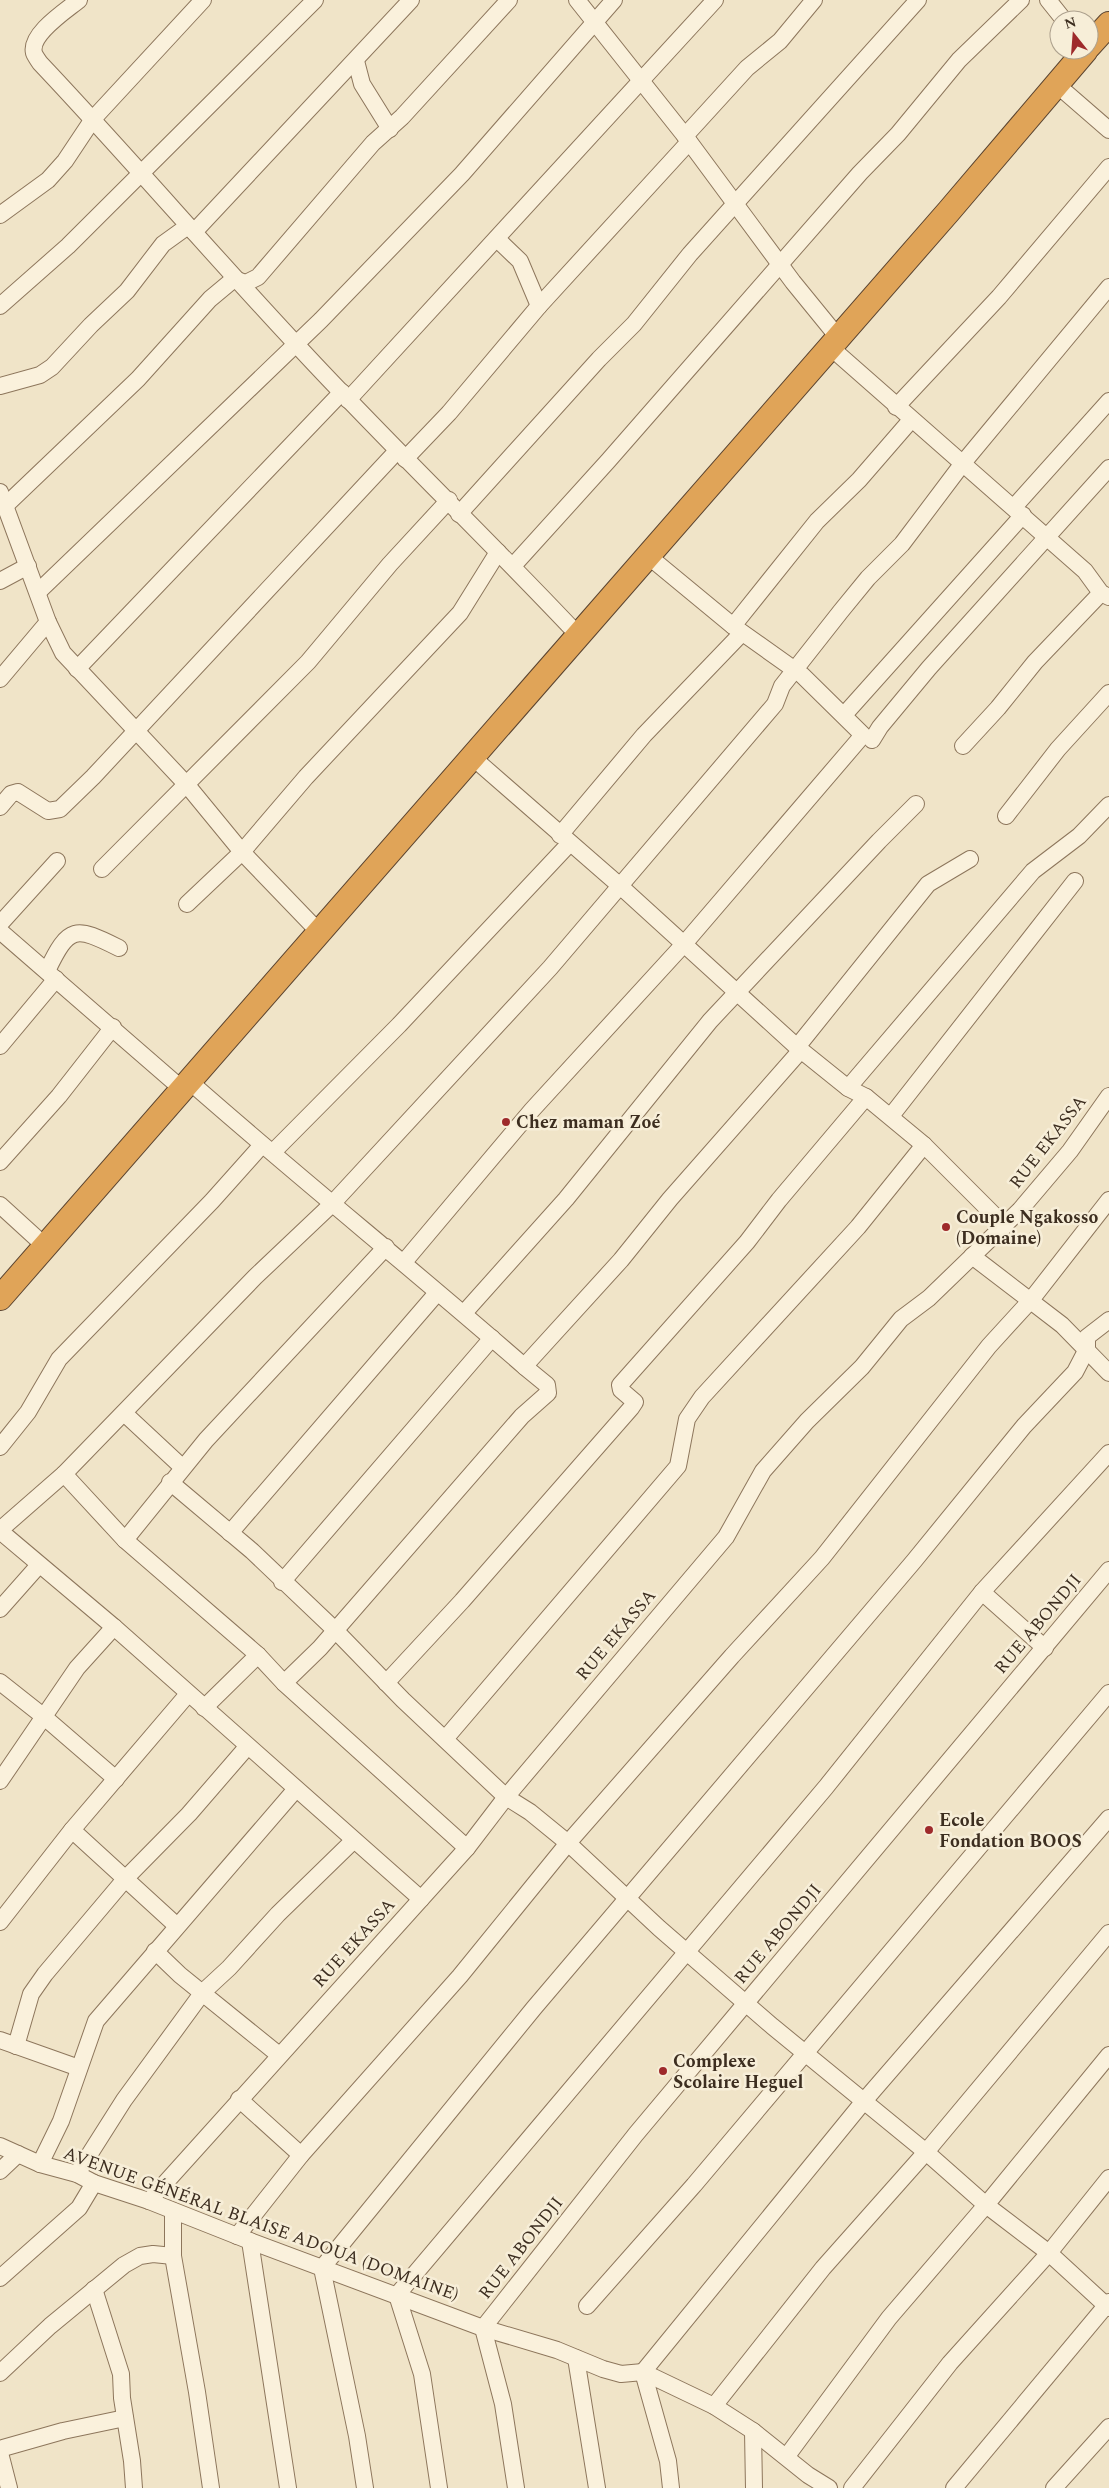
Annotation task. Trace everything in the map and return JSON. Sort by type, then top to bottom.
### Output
[{"type":"highway","points":[[1099,35],[1109,24]]},
{"type":"highway","points":[[0,1298],[1077,60]]},
{"type":"street","points":[[79,0],[39,35],[34,45],[34,53],[40,63],[93,119],[295,344],[401,455],[449,500],[459,514],[513,566],[578,635]]},
{"type":"street","points":[[0,215],[48,180],[65,160],[93,119],[203,0]]},
{"type":"street","points":[[0,306],[68,246],[315,0]]},
{"type":"street","points":[[0,386],[40,374],[52,367],[91,325],[127,291],[163,244],[191,229],[356,62],[411,0]]},
{"type":"street","points":[[319,932],[242,852],[187,785],[63,653],[48,622],[28,566],[3,509],[138,379],[210,299],[234,280],[241,283],[250,282],[258,277],[373,144],[390,129],[509,0]]},
{"type":"street","points":[[577,0],[687,139],[833,341],[896,407],[1018,511],[1045,538],[1085,570],[1106,595],[1035,662],[998,708],[963,746]]},
{"type":"street","points":[[38,592],[321,320],[462,174],[614,0]]},
{"type":"street","points":[[77,669],[497,240],[715,0]]},
{"type":"street","points":[[0,807],[11,794],[18,792],[48,812],[60,809],[401,455],[449,413],[539,306],[687,139],[747,68],[780,41],[814,0]]},
{"type":"street","points":[[459,514],[634,324],[690,254],[736,205],[918,0]]},
{"type":"street","points":[[513,566],[780,266],[860,173],[907,123],[948,72],[1021,0]]},
{"type":"street","points":[[1048,0],[1056,10]]},
{"type":"street","points":[[356,62],[362,84],[390,129]]},
{"type":"street","points":[[1056,84],[1109,130]]},
{"type":"street","points":[[896,407],[999,297],[1109,167]]},
{"type":"street","points":[[497,240],[520,261],[539,306]]},
{"type":"street","points":[[421,1899],[353,1841],[114,1627],[0,1531],[64,1474],[255,1277],[331,1204],[550,968],[618,885],[775,704],[782,686],[868,578],[902,544],[963,464],[1109,287]]},
{"type":"street","points":[[844,715],[1109,401]]},
{"type":"street","points":[[0,1447],[28,1412],[59,1360],[212,1201],[400,1025],[565,839],[644,735],[738,630],[817,521],[859,480],[911,420]]},
{"type":"street","points":[[872,740],[880,727],[923,675],[1109,468]]},
{"type":"street","points":[[102,868],[308,662],[390,564],[449,500]]},
{"type":"street","points":[[187,904],[242,852],[311,771],[460,613],[498,552]]},
{"type":"street","points":[[404,1262],[532,1110],[684,944],[863,735],[802,676],[738,630],[648,555]]},
{"type":"street","points":[[0,581],[28,566]]},
{"type":"street","points":[[0,679],[48,622]]},
{"type":"street","points":[[1006,816],[1058,749],[1109,693]]},
{"type":"street","points":[[471,756],[799,1048],[848,1088],[866,1097],[890,1116],[924,1146],[1005,1226]]},
{"type":"street","points":[[464,1313],[566,1199],[736,993],[916,804]]},
{"type":"street","points":[[848,1088],[1033,871],[1078,836],[1109,805]]},
{"type":"street","points":[[525,1366],[621,1260],[670,1199],[799,1048],[928,884],[970,859]]},
{"type":"street","points":[[0,924],[57,861]]},
{"type":"street","points":[[890,1116],[1075,881]]},
{"type":"street","points":[[0,930],[113,1028],[267,1149],[331,1204],[386,1247],[437,1293],[464,1313],[547,1385],[548,1392],[522,1416],[334,1629],[320,1648],[284,1683]]},
{"type":"street","points":[[0,1046],[52,975],[62,940],[72,934],[91,934],[120,948]]},
{"type":"street","points":[[0,1162],[59,1096],[113,1028]]},
{"type":"street","name":"RUE EKASSA","points":[[149,2201],[239,2098],[467,1848],[506,1797],[726,1537],[769,1464],[807,1421],[862,1367],[901,1318],[929,1298],[1005,1226],[1070,1151],[1109,1096]]},
{"type":"street","points":[[386,1683],[462,1601],[631,1408],[635,1402],[620,1390],[620,1385],[747,1242],[779,1200],[866,1097]]},
{"type":"street","points":[[445,1739],[678,1466],[687,1420],[702,1397],[858,1227],[924,1146]]},
{"type":"street","points":[[288,2488],[243,2239],[301,2155],[460,1976],[568,1843],[732,1656],[822,1558],[989,1346],[1031,1300],[1109,1200]]},
{"type":"street","points":[[0,1205],[45,1246]]},
{"type":"street","points":[[126,1540],[182,1467],[260,1380],[386,1247]]},
{"type":"street","points":[[972,1256],[1031,1300],[1087,1349],[1109,1373]]},
{"type":"street","points":[[230,1533],[437,1293]]},
{"type":"street","points":[[365,2488],[357,2436],[322,2268],[459,2098],[914,1561],[1024,1426],[1075,1372],[1087,1349],[1087,1337],[1109,1320]]},
{"type":"street","points":[[282,1582],[492,1338]]},
{"type":"street","points":[[124,1413],[182,1467]]},
{"type":"street","points":[[438,2488],[422,2374],[397,2294],[826,1788],[982,1592],[1109,1453]]},
{"type":"street","points":[[64,1474],[126,1540],[258,1655],[284,1683],[467,1848]]},
{"type":"street","points":[[170,1482],[252,1551],[282,1582],[334,1629],[386,1683],[506,1797],[530,1812],[568,1843],[772,2026],[926,2152],[986,2206],[1049,2253],[1108,2305],[954,2488]]},
{"type":"street","points":[[0,1609],[39,1565]]},
{"type":"street","name":"RUE ABONDJI","points":[[483,2328],[636,2134],[1109,1570]]},
{"type":"street","points":[[982,1592],[1045,1648]]},
{"type":"street","points":[[0,1781],[77,1668],[114,1627]]},
{"type":"street","points":[[204,1708],[258,1655]]},
{"type":"street","points":[[0,1682],[43,1716],[116,1779]]},
{"type":"street","points":[[587,2306],[694,2185],[1109,1693]]},
{"type":"street","points":[[0,1922],[72,1830],[188,1694]]},
{"type":"street","points":[[79,2068],[8,2043],[36,1985],[126,1878],[189,1814],[247,1747]]},
{"type":"street","points":[[40,2164],[61,2122],[96,2021],[296,1789]]},
{"type":"street","points":[[671,2488],[668,2461],[643,2372],[864,2101],[1109,1818]]},
{"type":"street","points":[[72,1830],[177,1926]]},
{"type":"street","points":[[77,2174],[124,2100],[203,1992],[229,1968],[278,1914],[353,1841]]},
{"type":"street","points":[[714,2406],[824,2268],[926,2152],[1109,1933]]},
{"type":"street","points":[[155,1951],[180,1975],[279,2055]]},
{"type":"street","points":[[787,2456],[889,2318],[986,2206],[1109,2055]]},
{"type":"street","points":[[239,2098],[301,2155]]},
{"type":"street","name":"AVENUE GÉNÉRAL BLAISE ADOUA (DOMAINE)","points":[[0,2146],[40,2164],[77,2174],[94,2184],[149,2201],[243,2239],[397,2294],[483,2328],[558,2350],[621,2374],[643,2372],[714,2406],[753,2431],[829,2488]]},
{"type":"street","points":[[0,2171],[18,2154]]},
{"type":"street","points":[[852,2488],[950,2363],[1049,2253],[1109,2178]]},
{"type":"street","points":[[0,2278],[79,2208],[94,2184]]},
{"type":"street","points":[[173,2211],[173,2256],[197,2392],[211,2488]]},
{"type":"street","points":[[0,2373],[94,2289],[124,2265],[140,2256],[153,2254],[173,2256]]},
{"type":"street","points":[[94,2289],[121,2374],[134,2488]]},
{"type":"street","points":[[483,2328],[503,2404],[516,2488]]},
{"type":"street","points":[[576,2358],[597,2488]]},
{"type":"street","points":[[9,2488],[0,2453],[3,2448],[63,2431],[125,2418]]},
{"type":"street","points":[[1054,2488],[1109,2427]]},
{"type":"street","points":[[753,2431],[754,2488]]},
{"type":"place","name":"Chez maman Zoé","points":[[506,1122]]},
{"type":"place","name":"Couple Ngakosso (Domaine)","points":[[946,1227]]},
{"type":"place","name":"Ecole Fondation BOOS","points":[[929,1830]]},
{"type":"place","name":"Complexe Scolaire Heguel","points":[[663,2071]]}]
